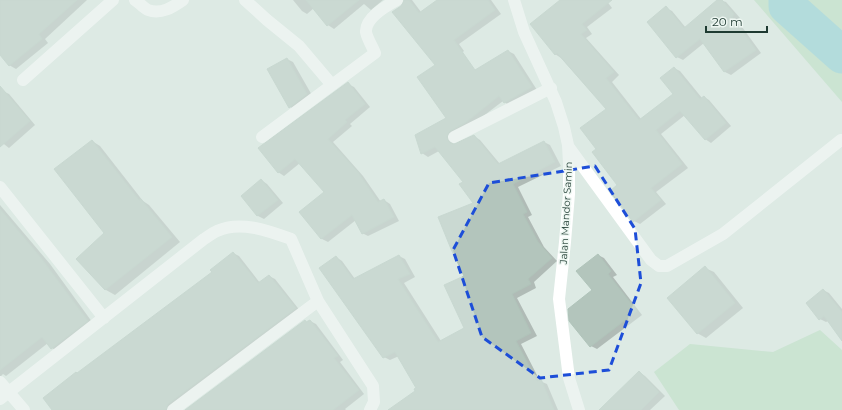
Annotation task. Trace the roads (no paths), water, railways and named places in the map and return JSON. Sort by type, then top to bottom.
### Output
[{"type":"street","points":[[23,80],[113,0]]},
{"type":"street","points":[[135,0],[147,10],[156,12],[165,10],[183,0]]},
{"type":"street","points":[[245,0],[267,20],[300,46],[332,85]]},
{"type":"street","points":[[262,137],[375,53],[366,30],[368,23],[380,11],[397,0]]},
{"type":"street","name":"Jalan Mandor Samin","points":[[516,1],[524,32],[551,88],[564,126],[568,145],[569,194],[559,299],[569,378],[579,410]]},
{"type":"street","points":[[454,137],[551,88]]},
{"type":"street","points":[[568,145],[651,260],[659,266],[667,266],[723,234],[841,140]]},
{"type":"street","points":[[0,187],[104,318]]},
{"type":"street","points":[[4,396],[194,246],[216,231],[242,226],[267,231],[292,239],[318,301],[373,386],[374,402],[370,410]]},
{"type":"street","points":[[173,410],[318,301]]},
{"type":"street","points":[[0,382],[4,396],[24,410]]},
{"type":"waterway","points":[[787,0],[787,6],[842,55]]}]
